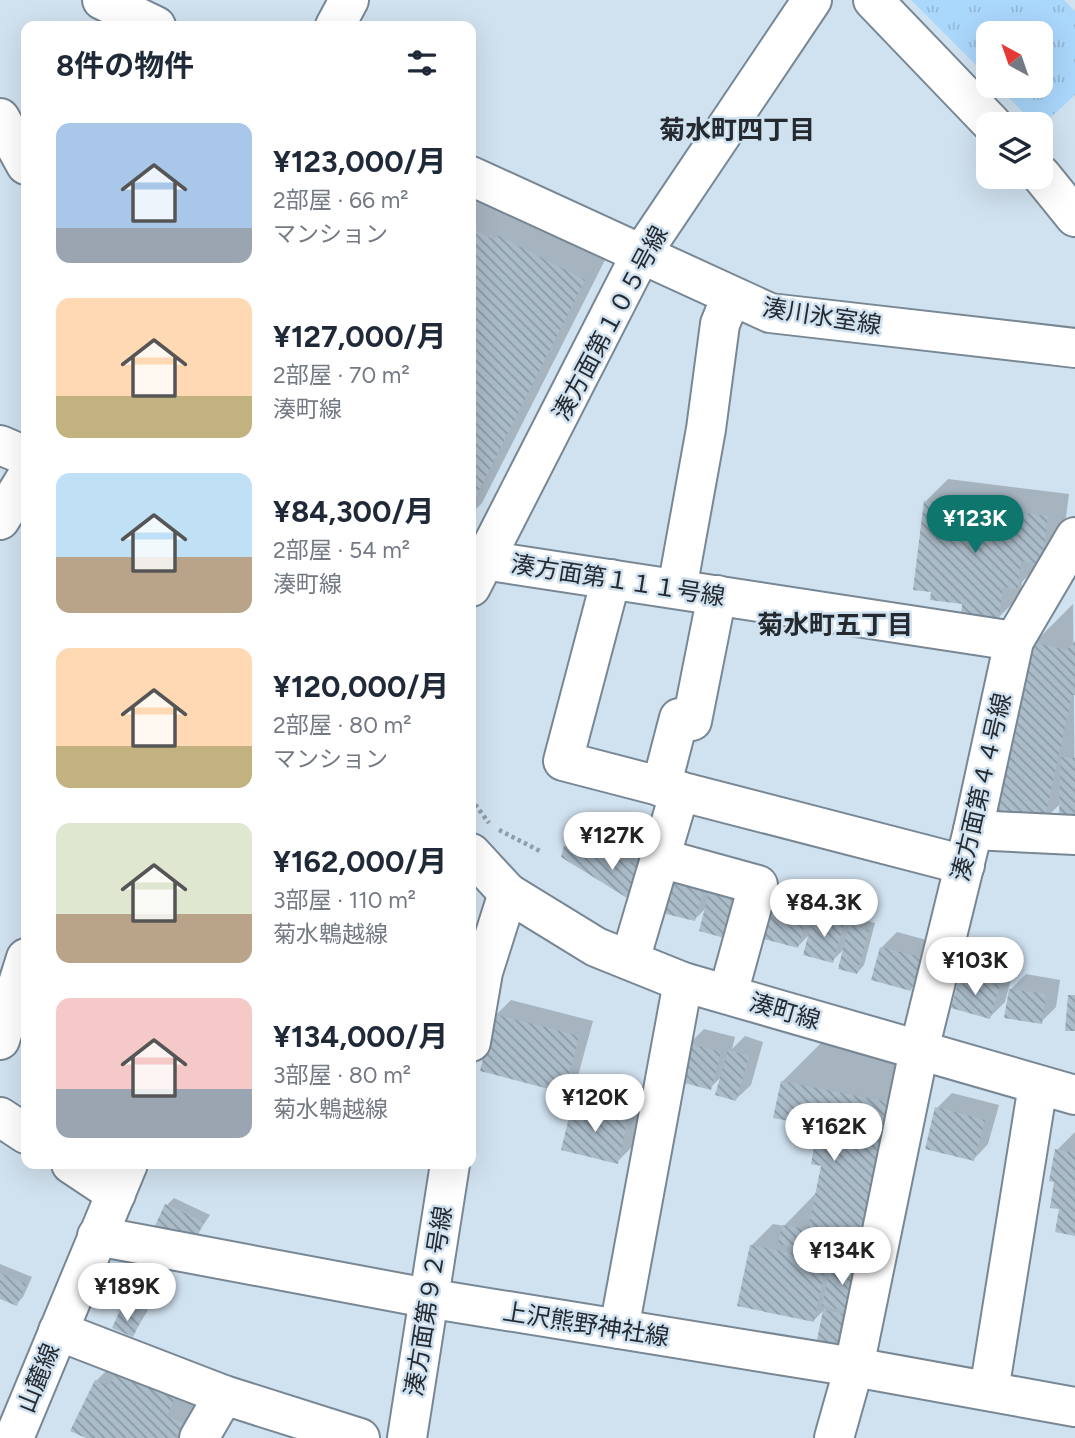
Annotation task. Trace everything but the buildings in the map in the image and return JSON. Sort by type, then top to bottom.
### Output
[{"type":"street","points":[[102,0],[146,21]]},
{"type":"street","points":[[338,21],[349,0]]},
{"type":"street","name":"湊方面第１０５号線","points":[[476,569],[640,256],[812,0]]},
{"type":"street","points":[[873,0],[980,112]]},
{"type":"street","points":[[0,118],[21,156]]},
{"type":"street","name":"湊川氷室線","points":[[476,178],[640,256],[770,313],[1075,348]]},
{"type":"street","points":[[1052,189],[1075,217]]},
{"type":"street","points":[[677,589],[706,429],[720,324],[731,297]]},
{"type":"street","points":[[0,445],[21,454]]},
{"type":"street","points":[[0,520],[21,486]]},
{"type":"street","name":"湊方面第４４号線","points":[[834,1438],[854,1367],[919,1049],[969,847],[1014,641],[1075,537]]},
{"type":"street","name":"湊方面第１１１号線","points":[[476,569],[611,579],[1014,641]]},
{"type":"street","points":[[611,579],[563,761],[671,789],[969,847],[1075,835]]},
{"type":"street","points":[[629,960],[660,858],[679,718],[692,721],[717,596]]},
{"type":"street","points":[[476,858],[508,893]]},
{"type":"street","points":[[660,858],[758,886],[728,994]]},
{"type":"street","points":[[476,897],[508,893]]},
{"type":"street","points":[[476,1013],[483,972],[508,893]]},
{"type":"street","name":"湊町線","points":[[508,893],[596,947],[683,982],[1075,1095]]},
{"type":"street","points":[[0,1040],[21,974]]},
{"type":"street","points":[[619,1329],[683,982]]},
{"type":"street","points":[[989,1391],[1038,1085]]},
{"type":"street","points":[[0,1116],[21,1131]]},
{"type":"street","points":[[88,1169],[122,1179]]},
{"type":"street","name":"湊方面第９２号線","points":[[407,1438],[449,1169]]},
{"type":"street","name":"山麓線","points":[[13,1438],[122,1179]]},
{"type":"street","name":"上沢熊野神社線","points":[[97,1236],[427,1298],[854,1367],[1075,1407]]},
{"type":"street","points":[[58,1331],[321,1432],[360,1438]]},
{"type":"street","points":[[200,1438],[224,1395]]},
{"type":"path","points":[[476,805],[492,826],[540,851]]},
{"type":"green space","points":[[911,0],[1064,0],[1075,11],[1075,95],[1053,115],[1053,112],[1023,112],[1009,98],[1054,98],[1054,21],[976,21],[976,65]]},
{"type":"district","name":"菊水町四丁目","points":[[737,130]]},
{"type":"district","name":"菊水町五丁目","points":[[835,625]]}]
